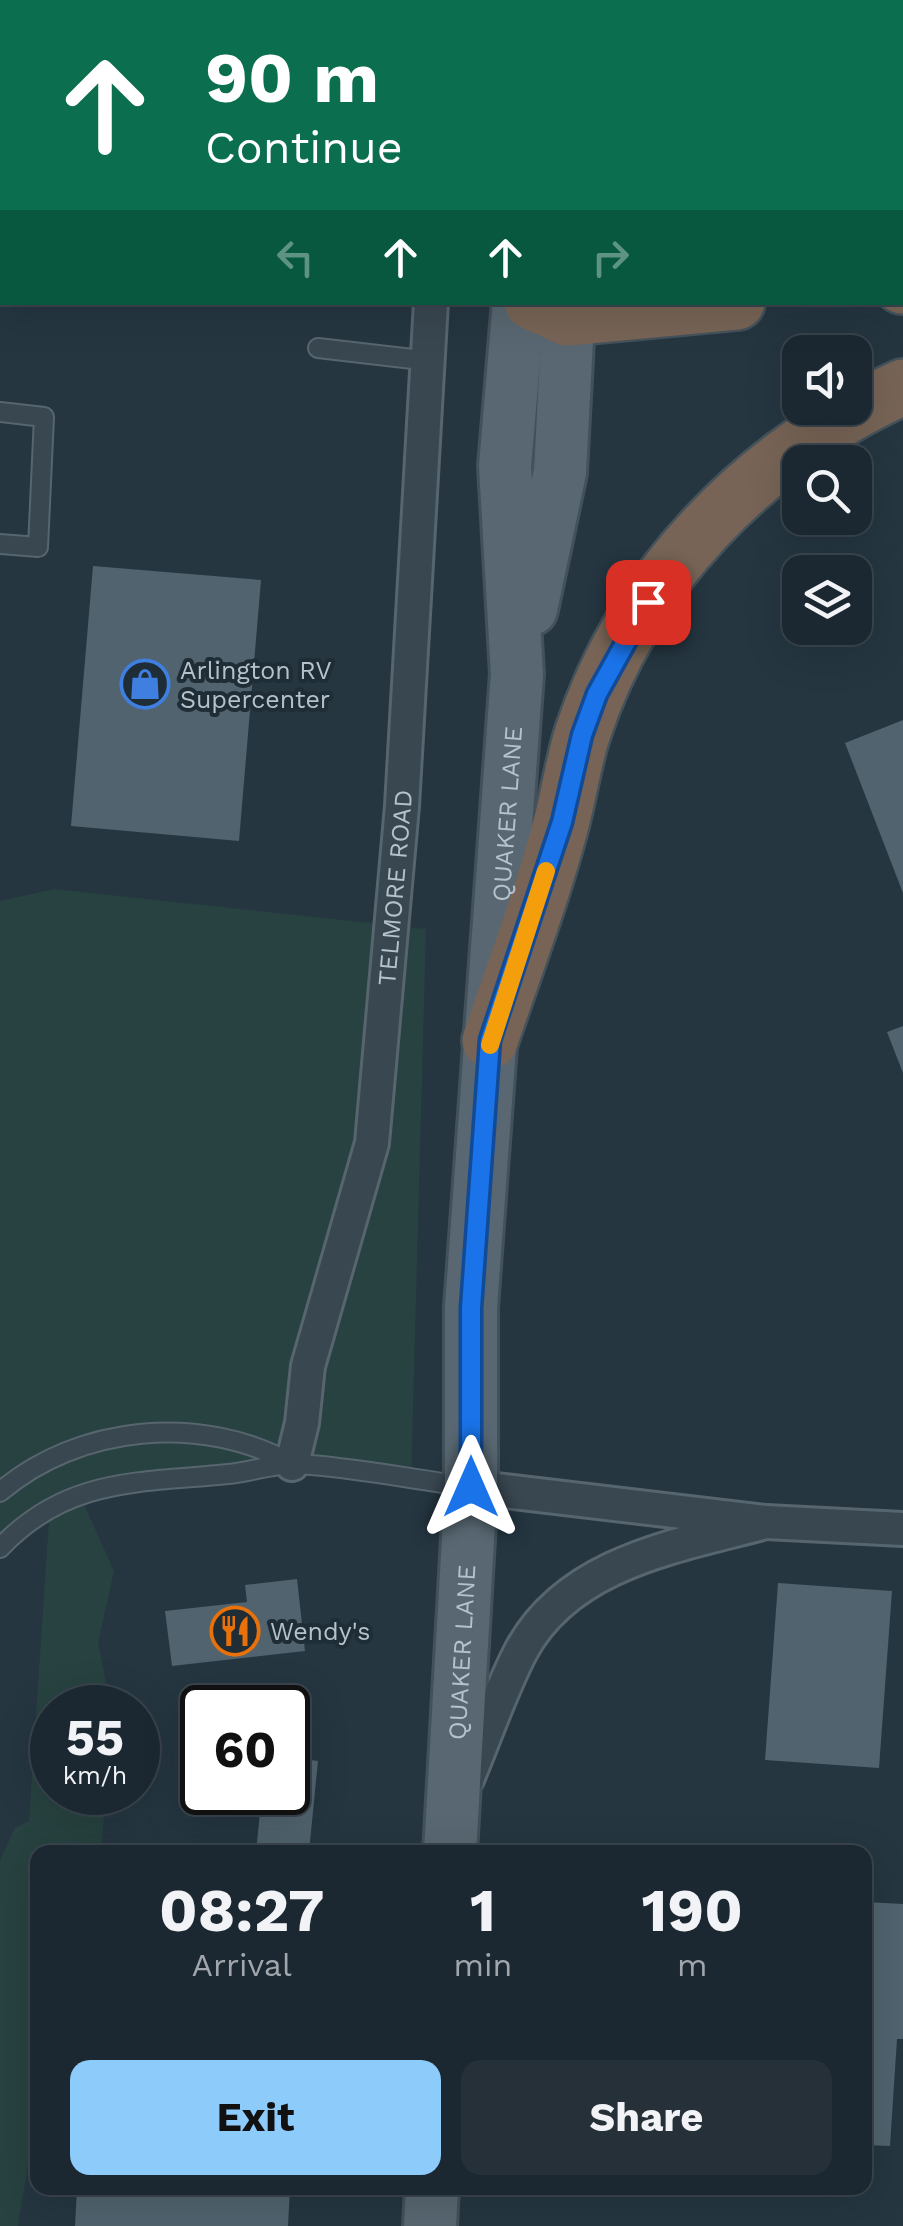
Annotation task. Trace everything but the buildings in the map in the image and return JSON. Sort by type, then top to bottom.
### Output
[{"type":"highway","points":[[547,306],[594,305]]},
{"type":"highway","points":[[490,1040],[562,822],[582,735],[597,694],[644,608],[686,548],[754,480],[832,423],[903,387]]},
{"type":"main road","name":"QUAKER LANE","points":[[451,1834],[471,1487],[471,1308],[517,674],[560,472],[547,306]]},
{"type":"main road","points":[[430,2226],[432,2195]]},
{"type":"street","name":"TELMORE ROAD","points":[[292,1464],[308,1366],[372,1143],[401,820],[431,305]]},
{"type":"street","points":[[471,1487],[766,1522],[903,1529]]},
{"type":"street","points":[[451,1834],[522,1650],[553,1607],[626,1562],[766,1522]]},
{"type":"lane","points":[[318,348],[430,361]]},
{"type":"lane","points":[[0,412],[44,417],[38,548],[0,544]]},
{"type":"lane","points":[[0,1492],[25,1471],[62,1454],[110,1438],[145,1433],[229,1439],[262,1447],[292,1464]]},
{"type":"lane","points":[[0,1548],[16,1531],[52,1507],[118,1483],[252,1472],[292,1464],[471,1487]]},
{"type":"green space","points":[[54,889],[426,929],[411,1481],[285,1465],[138,1481],[83,1502],[114,1571],[98,1642],[107,1685],[38,1685],[49,1520],[34,1522],[0,1553],[0,901]]},
{"type":"green space","points":[[30,1806],[30,1815],[104,1815],[102,1845],[30,1845],[30,2152],[18,2226],[0,2226],[0,1860],[15,1828],[29,1821]]},
{"type":"slow traffic","points":[[490,1045],[546,871]]},
{"type":"place","name":"Arlington RV Supercenter","points":[[145,684]]},
{"type":"place","name":"Wendy's","points":[[235,1631]]},
{"type":"route","points":[[471,1487],[471,1308],[490,1040],[562,822],[582,735],[616,655],[648,602]]}]
